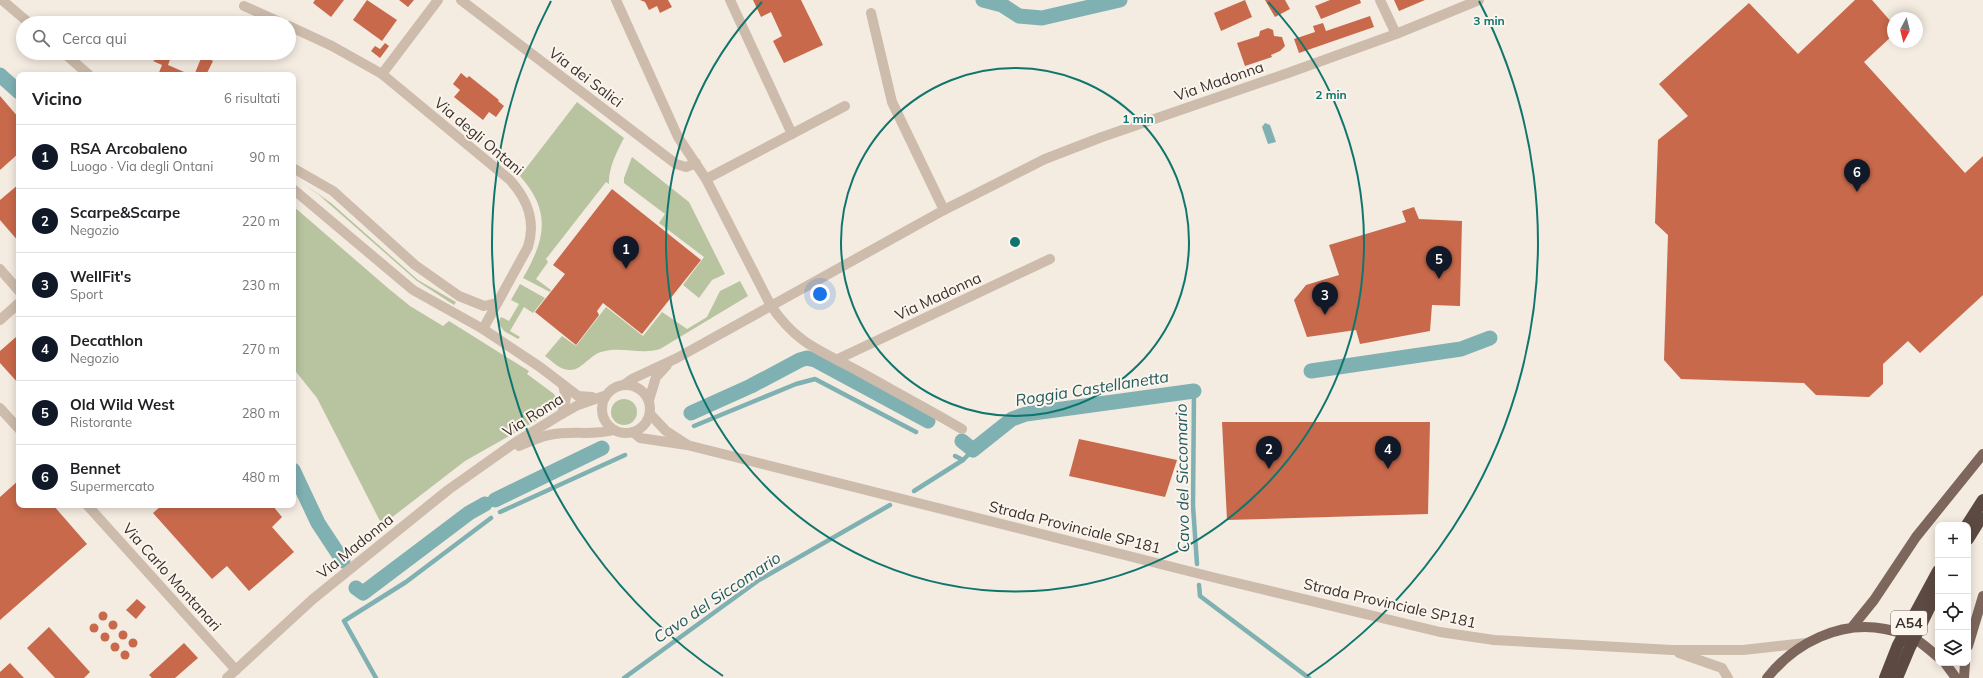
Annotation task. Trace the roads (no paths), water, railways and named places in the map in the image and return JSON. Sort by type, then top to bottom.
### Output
[{"type":"highway","points":[[1969,522],[1983,500]]},
{"type":"highway","points":[[1971,534],[1983,515]]},
{"type":"highway","name":"A54","points":[[1885,678],[1898,645],[1935,577]]},
{"type":"highway","name":"A54","points":[[1897,678],[1910,646],[1936,594]]},
{"type":"main road","points":[[1853,626],[1874,600],[1916,537],[1983,454]]},
{"type":"main road","points":[[1971,636],[1983,596]]},
{"type":"main road","points":[[1767,678],[1786,658],[1806,643],[1853,626],[1897,631],[1913,638],[1935,655]]},
{"type":"main road","points":[[1946,666],[1956,678]]},
{"type":"main road","points":[[1964,666],[1964,678]]},
{"type":"street","points":[[2,0],[21,16]]},
{"type":"street","points":[[382,74],[438,0]]},
{"type":"street","name":"Via dei Salici","points":[[461,0],[676,164],[686,167],[696,163]]},
{"type":"street","points":[[616,0],[678,137],[706,180],[771,306],[784,325],[797,337],[814,349],[838,359],[962,429]]},
{"type":"street","points":[[730,0],[792,134]]},
{"type":"street","points":[[1380,0],[1396,34]]},
{"type":"street","name":"Via Madonna","points":[[625,384],[632,379],[677,358],[944,210],[1003,179],[1072,148],[1396,34],[1479,0]]},
{"type":"street","points":[[244,6],[266,16]]},
{"type":"street","points":[[871,13],[892,102],[944,210]]},
{"type":"street","name":"Via degli Ontani","points":[[296,29],[332,46],[382,74],[510,180],[520,191],[528,205],[532,234],[528,247],[483,328]]},
{"type":"street","points":[[72,60],[86,72]]},
{"type":"street","points":[[706,180],[845,106]]},
{"type":"street","points":[[296,170],[332,191],[415,264],[459,296],[484,306],[496,303]]},
{"type":"street","points":[[296,192],[413,290],[483,328],[540,367],[578,396],[604,396]]},
{"type":"street","name":"Via Madonna","points":[[838,359],[1050,259]]},
{"type":"street","points":[[0,269],[16,288]]},
{"type":"street","points":[[459,296],[463,318]]},
{"type":"street","points":[[0,320],[16,306]]},
{"type":"street","name":"Via Madonna","points":[[649,400],[656,377],[660,371],[677,358]]},
{"type":"street","points":[[625,384],[635,386],[643,391],[649,400],[650,414],[647,422],[641,428],[633,432],[623,433],[614,430],[604,419],[601,411],[604,396],[617,386],[625,384]]},
{"type":"street","points":[[562,414],[566,398],[563,385]]},
{"type":"street","name":"Via Roma","points":[[500,453],[578,405],[604,396]]},
{"type":"street","points":[[0,408],[16,426]]},
{"type":"street","name":"Strada Provinciale SP181","points":[[650,414],[666,431],[687,445]]},
{"type":"street","name":"Via Roma","points":[[500,453],[548,435],[576,432],[600,434],[614,430]]},
{"type":"street","name":"Strada Provinciale SP181","points":[[633,432],[640,438],[687,445],[1216,578],[1440,632],[1494,640],[1672,650],[1743,650],[1806,643]]},
{"type":"street","name":"Via Madonna","points":[[236,670],[313,599],[448,490],[500,453]]},
{"type":"street","name":"Via Carlo Montanari","points":[[90,508],[236,670]]},
{"type":"street","name":"Strada Provinciale SP181","points":[[1672,650],[1722,668],[1728,678]]},
{"type":"street","points":[[227,678],[236,670]]},
{"type":"water","points":[[1265,123],[1270,125],[1276,142],[1268,144],[1262,127]]},
{"type":"waterway","points":[[983,0],[1002,5],[1019,16],[1042,18],[1120,0]]},
{"type":"waterway","name":"Roggia Castellanetta","points":[[0,75],[16,89]]},
{"type":"waterway","name":"Roggia Castellanetta","points":[[1311,371],[1461,349],[1490,338]]},
{"type":"waterway","name":"Roggia Castellanetta","points":[[691,413],[751,386],[800,360],[807,358],[815,360],[928,421]]},
{"type":"waterway","name":"Cavo del Siccomario","points":[[694,426],[796,384],[815,379],[916,432]]},
{"type":"waterway","name":"Cavo del Siccomario","points":[[1194,391],[1193,506],[1197,564]]},
{"type":"waterway","name":"Roggia Castellanetta","points":[[962,441],[973,450],[1012,419],[1026,414],[1194,391]]},
{"type":"waterway","name":"Roggia Castellanetta","points":[[495,500],[602,448]]},
{"type":"waterway","name":"Cavo del Siccomario","points":[[914,491],[963,460],[973,450]]},
{"type":"waterway","name":"Cavo del Siccomario","points":[[500,512],[625,455]]},
{"type":"waterway","name":"Cavo del Siccomario","points":[[955,456],[963,460]]},
{"type":"waterway","name":"Roggia Castellanetta","points":[[296,476],[318,523],[343,561]]},
{"type":"waterway","name":"Roggia Castellanetta","points":[[356,588],[363,593],[469,513],[485,504]]},
{"type":"waterway","name":"Cavo del Siccomario","points":[[624,678],[759,580],[890,505]]},
{"type":"waterway","name":"Cavo del Siccomario","points":[[376,678],[344,621],[406,582],[491,518]]},
{"type":"waterway","name":"Cavo del Siccomario","points":[[1199,585],[1200,596],[1309,678]]},
{"type":"place","name":"Bennet","points":[[1857,192]]},
{"type":"place","name":"RSA Arcobaleno","points":[[626,269]]},
{"type":"place","name":"Old Wild West","points":[[1439,279]]},
{"type":"place","name":"WellFit's","points":[[1325,315]]},
{"type":"place","name":"Scarpe&Scarpe","points":[[1269,469]]},
{"type":"place","name":"Decathlon","points":[[1388,469]]}]
